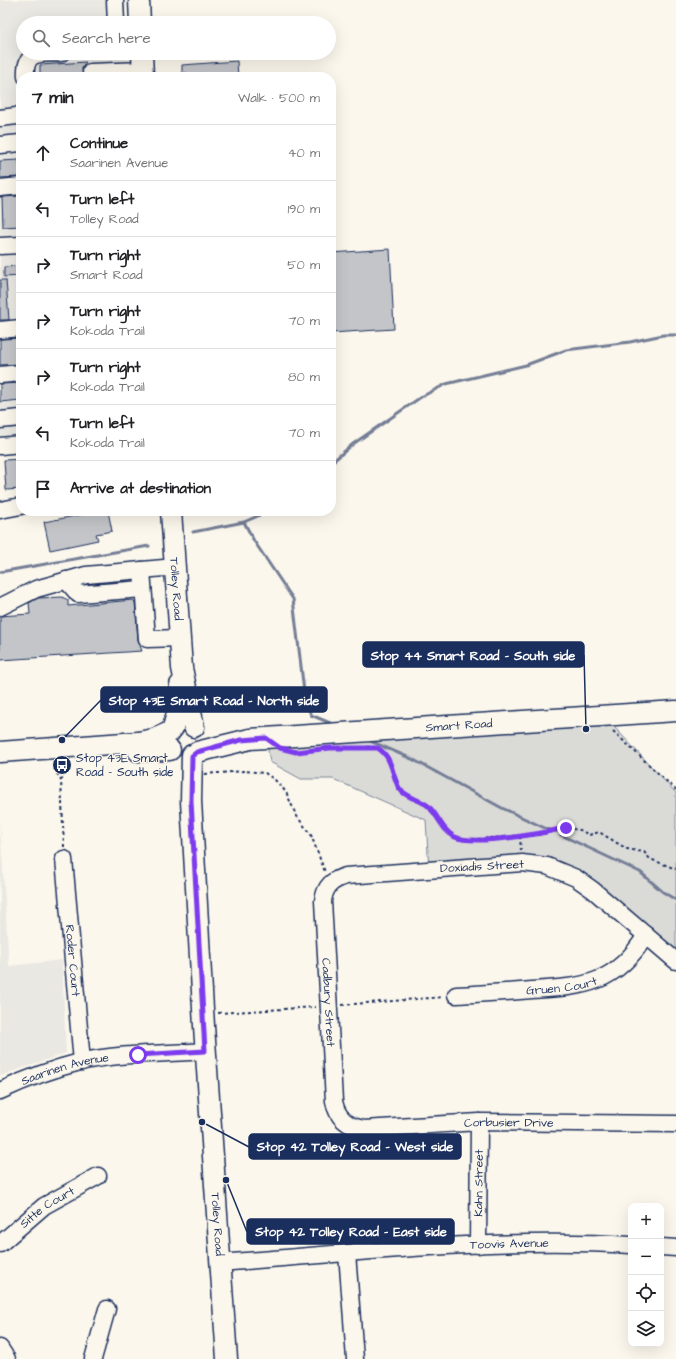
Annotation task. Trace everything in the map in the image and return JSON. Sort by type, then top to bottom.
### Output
[{"type":"main road","points":[[139,0],[140,16]]},
{"type":"main road","name":"Tolley Road","points":[[171,516],[182,668],[196,729]]},
{"type":"main road","name":"Tolley Road","points":[[182,668],[178,709],[180,746],[191,801],[205,1051],[226,1359]]},
{"type":"main road","name":"Smart Road","points":[[0,760],[241,740],[676,711]]},
{"type":"main road","name":"Smart Road","points":[[180,746],[183,724],[196,729],[241,740]]},
{"type":"main road","name":"Smart Road","points":[[0,752],[138,742],[154,739],[180,746]]},
{"type":"street","points":[[115,0],[116,16]]},
{"type":"street","points":[[26,72],[26,64],[30,60]]},
{"type":"street","points":[[91,72],[143,67]]},
{"type":"street","points":[[0,145],[16,144]]},
{"type":"street","points":[[0,188],[16,186]]},
{"type":"street","points":[[0,246],[16,245]]},
{"type":"street","points":[[0,330],[16,328]]},
{"type":"street","points":[[0,375],[16,374]]},
{"type":"street","points":[[0,420],[16,418]]},
{"type":"street","points":[[0,446],[16,444]]},
{"type":"street","points":[[0,510],[16,507]]},
{"type":"street","points":[[0,608],[36,589],[86,575],[175,567]]},
{"type":"street","points":[[142,570],[147,639],[180,638]]},
{"type":"street","points":[[66,580],[78,594],[143,590]]},
{"type":"street","name":"Roder Court","points":[[64,859],[82,1062]]},
{"type":"street","name":"Doxiadis Street","points":[[330,883],[336,878],[346,876],[513,864],[534,864],[558,870],[576,878],[676,961]]},
{"type":"street","name":"Cadbury Street","points":[[330,883],[324,892],[322,901],[334,1101],[336,1109],[343,1120]]},
{"type":"street","name":"Gruen Court","points":[[456,995],[583,986],[611,973],[628,960],[646,935]]},
{"type":"street","name":"Saarinen Avenue","points":[[0,1092],[38,1074],[82,1062],[138,1055],[205,1051]]},
{"type":"street","name":"Corbusier Drive","points":[[343,1120],[355,1128],[364,1129],[479,1122],[676,1124]]},
{"type":"street","name":"Kahn Street","points":[[478,1245],[479,1122]]},
{"type":"street","name":"Sitte Court","points":[[0,1244],[44,1206],[98,1176]]},
{"type":"street","name":"Toovis Avenue","points":[[220,1262],[478,1245],[550,1243],[628,1245]]},
{"type":"street","points":[[664,1247],[676,1248]]},
{"type":"street","points":[[348,1253],[355,1359]]},
{"type":"street","points":[[93,1359],[107,1309]]},
{"type":"street","points":[[0,1348],[7,1359]]},
{"type":"path","points":[[612,729],[676,790]]},
{"type":"path","points":[[364,747],[378,748],[388,758],[399,788],[408,796],[427,806],[447,831],[455,837],[468,840],[546,833],[566,828],[580,830],[589,835],[599,832],[627,849],[644,852],[650,859],[676,869]]},
{"type":"path","points":[[61,780],[69,767]]},
{"type":"path","points":[[54,768],[61,780],[64,859]]},
{"type":"path","points":[[200,775],[218,772],[245,771],[265,773],[275,780],[286,792],[296,815],[311,835],[330,883]]},
{"type":"shaded area","points":[[0,0],[124,0],[125,16],[16,16],[16,60],[128,60],[129,72],[16,72],[16,454],[0,456]]},
{"type":"shaded area","points":[[604,716],[676,793],[676,961],[586,885],[538,865],[429,870],[426,820],[333,779],[301,779],[270,762],[266,738]]},
{"type":"shaded area","points":[[0,822],[9,966],[62,960],[66,1053],[0,1076]]},
{"type":"building","points":[[237,61],[238,72],[182,72],[182,65]]},
{"type":"building","points":[[86,62],[82,68],[82,72],[40,72],[40,65]]},
{"type":"building","points":[[16,160],[16,177],[0,178],[0,161]]},
{"type":"building","points":[[16,196],[16,226],[3,227],[2,197]]},
{"type":"building","points":[[390,249],[394,329],[336,333],[336,253]]},
{"type":"building","points":[[16,266],[16,276],[4,277],[4,267]]},
{"type":"building","points":[[0,280],[6,280],[9,320],[0,320]]},
{"type":"building","points":[[16,338],[16,364],[0,365],[0,339]]},
{"type":"building","points":[[16,383],[16,400],[0,402],[0,384]]},
{"type":"building","points":[[16,459],[16,489],[6,490],[4,460]]},
{"type":"building","points":[[75,516],[109,516],[112,531],[96,534],[98,540],[50,550],[44,522]]},
{"type":"building","points":[[62,597],[68,600],[68,606],[133,600],[135,602],[138,640],[142,651],[0,660],[0,616],[30,614],[29,603],[38,598]]},
{"type":"waterway","points":[[336,459],[353,444],[421,397],[446,384],[526,365],[566,350],[630,342],[663,335],[676,335]]},
{"type":"waterway","points":[[193,532],[244,522],[258,516]]},
{"type":"waterway","points":[[244,522],[254,541],[293,599],[305,700],[311,715],[335,725]]},
{"type":"waterway","points":[[0,572],[149,546]]},
{"type":"waterway","points":[[368,740],[412,759],[502,808],[549,830]]},
{"type":"waterway","points":[[561,835],[640,872],[663,892],[676,900]]},
{"type":"place","name":"Stop 44 Smart Road - South side","points":[[586,729]]},
{"type":"place","name":"Stop 43E Smart Road - North side","points":[[62,740]]},
{"type":"place","name":"Stop 43E Smart Road - South side","points":[[62,765]]},
{"type":"place","name":"Stop 42 Tolley Road - West side","points":[[202,1122]]},
{"type":"place","name":"Stop 42 Tolley Road - East side","points":[[226,1180]]},
{"type":"route","points":[[138,1055],[205,1051],[191,801],[192,756],[197,752],[241,740],[266,738],[280,748],[296,752],[330,748],[378,748],[388,758],[399,788],[408,796],[417,799],[434,812],[447,831],[455,837],[468,840],[535,835],[566,828]]}]
